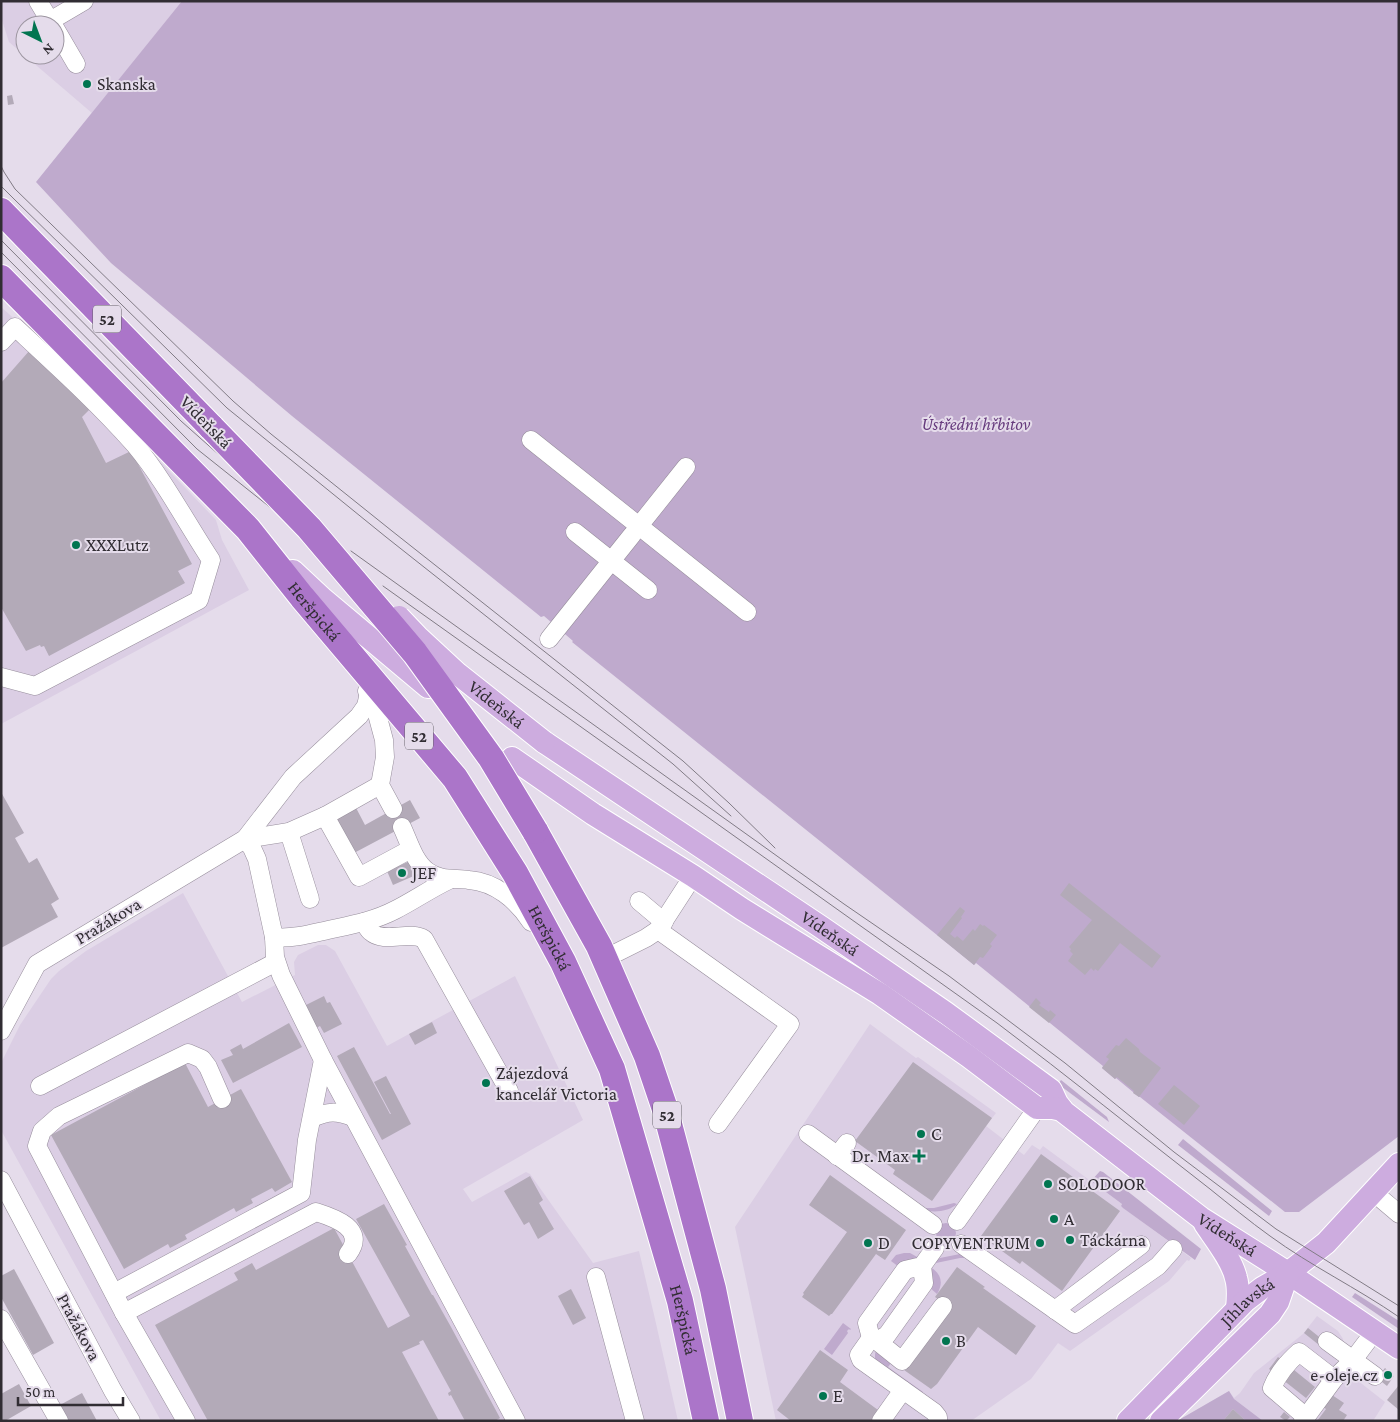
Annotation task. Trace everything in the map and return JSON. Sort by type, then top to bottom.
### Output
[{"type":"highway","name":"Vídeňská","points":[[1,211],[309,528]]},
{"type":"highway","name":"52","points":[[1,278],[248,530]]},
{"type":"highway","name":"Heršpická","points":[[309,528],[415,653],[490,758],[536,831],[599,946],[647,1056],[665,1108],[713,1289],[740,1421]]},
{"type":"highway","name":"Heršpická","points":[[248,530],[455,778],[515,873],[563,962],[612,1069],[680,1301],[706,1421]]},
{"type":"main road","name":"Vídeňská","points":[[309,528],[347,561],[418,637],[458,674],[544,742],[946,1013],[1051,1090],[1062,1110],[1201,1218],[1288,1273],[1399,1348]]},
{"type":"main road","points":[[248,530],[323,599],[428,687]]},
{"type":"main road","name":"Vídeňská","points":[[512,758],[593,814],[880,994],[1038,1108]]},
{"type":"main road","points":[[1038,1108],[1062,1110]]},
{"type":"main road","name":"Jihlavská","points":[[1128,1421],[1245,1301],[1262,1288],[1288,1273],[1326,1243],[1399,1164]]},
{"type":"main road","points":[[1201,1218],[1229,1261],[1236,1277],[1238,1292],[1237,1309]]},
{"type":"main road","points":[[1161,1421],[1270,1314],[1278,1302],[1288,1273]]},
{"type":"street","points":[[38,1],[47,15]]},
{"type":"street","points":[[65,16],[84,1]]},
{"type":"street","points":[[65,45],[76,64]]},
{"type":"street","points":[[1,342],[15,327],[96,403],[135,446],[150,466],[210,560],[199,600],[35,686],[1,677]]},
{"type":"street","points":[[531,440],[635,531],[747,612]]},
{"type":"street","points":[[549,639],[686,467]]},
{"type":"street","points":[[575,532],[648,590]]},
{"type":"street","points":[[302,597],[318,632],[363,684],[369,694],[384,740],[385,758],[380,785],[393,809]]},
{"type":"street","points":[[245,839],[293,777],[359,716],[366,706],[369,694]]},
{"type":"street","points":[[245,839],[289,832],[325,816],[380,785]]},
{"type":"street","points":[[325,816],[359,877],[411,849]]},
{"type":"street","points":[[402,828],[411,849],[428,872],[449,880]]},
{"type":"street","points":[[289,832],[310,899]]},
{"type":"street","points":[[245,839],[252,848],[257,860],[274,937],[276,962],[281,975],[353,1117],[516,1421]]},
{"type":"street","name":"Pražákova","points":[[1,1031],[37,964],[245,839]]},
{"type":"street","points":[[604,958],[646,938],[661,926],[693,876]]},
{"type":"street","points":[[274,937],[288,938],[381,917],[397,910],[431,888],[449,880],[467,879],[478,881],[502,892],[515,901],[540,938],[563,962]]},
{"type":"street","points":[[639,901],[661,926],[790,1024],[718,1124]]},
{"type":"street","points":[[364,922],[376,936],[418,936],[424,939],[509,1091]]},
{"type":"street","points":[[40,1086],[276,962]]},
{"type":"street","points":[[186,1421],[124,1313],[37,1146],[42,1131],[59,1116],[188,1053],[202,1059],[208,1067],[222,1099]]},
{"type":"street","points":[[323,1060],[300,1193],[306,1204],[316,1212],[337,1218],[347,1226],[353,1235],[354,1243],[348,1254]]},
{"type":"street","points":[[957,1221],[1038,1108]]},
{"type":"street","points":[[312,1118],[326,1112],[340,1112],[353,1117]]},
{"type":"street","points":[[808,1134],[842,1149],[933,1225]]},
{"type":"street","name":"Pražákova","points":[[1,1180],[113,1391],[131,1421]]},
{"type":"street","points":[[1373,1192],[1399,1214]]},
{"type":"street","points":[[114,1293],[300,1193]]},
{"type":"street","points":[[124,1313],[316,1212]]},
{"type":"street","points":[[941,1218],[952,1218],[957,1221],[961,1224],[964,1234],[961,1244],[947,1252],[935,1248],[929,1234],[933,1225],[941,1218]]},
{"type":"street","points":[[961,1244],[1058,1308],[1076,1324],[1158,1266],[1158,1251],[1058,1308]]},
{"type":"street","points":[[935,1248],[922,1266],[924,1284],[887,1335],[874,1339],[859,1355],[861,1360],[934,1412],[938,1417],[938,1421]]},
{"type":"street","points":[[596,1277],[635,1421]]},
{"type":"street","points":[[874,1339],[902,1360],[943,1306]]},
{"type":"street","points":[[1,1319],[54,1419]]},
{"type":"street","points":[[1334,1379],[1298,1352],[1277,1375],[1272,1388],[1305,1419],[1334,1379],[1353,1360],[1375,1331]]},
{"type":"street","points":[[1327,1341],[1375,1376]]},
{"type":"street","points":[[881,1421],[903,1390]]},
{"type":"shaded area","name":"Skanska","points":[[1,1],[182,1],[92,113],[36,65],[65,65],[65,15],[15,15],[15,47],[9,42],[1,17]]},
{"type":"shaded area","points":[[1,307],[74,372],[216,520],[222,540],[249,590],[1,724]]},
{"type":"shaded area","points":[[183,893],[242,1002],[295,975],[294,962],[298,955],[318,945],[326,945],[335,951],[387,1046],[515,976],[583,1120],[463,1189],[472,1202],[526,1172],[530,1174],[593,1263],[639,1251],[678,1421],[161,1421],[1,1130],[1,1063],[20,1025],[51,979],[59,971],[86,951]]},
{"type":"shaded area","points":[[870,1024],[996,1113],[986,1126],[1024,1155],[1032,1145],[1040,1150],[1043,1146],[1191,1258],[1189,1261],[1187,1260],[1169,1281],[1070,1351],[1058,1343],[1031,1379],[971,1421],[776,1421],[735,1227]]},
{"type":"shaded area","points":[[1317,1316],[1338,1331],[1343,1339],[1344,1349],[1336,1361],[1339,1363],[1295,1421],[1177,1421],[1229,1391],[1234,1398],[1240,1393],[1254,1373],[1303,1334]]},
{"type":"shaded area","points":[[1348,1373],[1385,1402],[1373,1421],[1311,1421]]},
{"type":"green space","name":"Ústřední hřbitov","points":[[182,1],[1399,1],[1399,1136],[1299,1212],[1285,1212],[1115,1079],[1102,1068],[1103,1066],[976,963],[974,965],[572,642],[544,616],[541,617],[292,416],[111,263],[36,182]]},
{"type":"green space","points":[[1061,1080],[1107,1117],[1109,1122],[1058,1084]]},
{"type":"green space","points":[[1183,1139],[1272,1211],[1269,1216],[1178,1145]]},
{"type":"green space","points":[[1100,1171],[1201,1249],[1195,1260],[1123,1208],[1122,1204],[1091,1181]]},
{"type":"green space","points":[[957,1204],[941,1211],[927,1211],[923,1209],[934,1208]]},
{"type":"green space","points":[[942,1223],[950,1223],[956,1229],[956,1237],[950,1243],[942,1243],[936,1237],[936,1229]]},
{"type":"green space","points":[[910,1253],[919,1258],[899,1267],[891,1261],[896,1255]]},
{"type":"green space","points":[[960,1254],[967,1258],[934,1262],[940,1258]]},
{"type":"green space","points":[[930,1267],[937,1272],[941,1282],[937,1294],[929,1287]]},
{"type":"green space","points":[[1355,1293],[1399,1321],[1399,1329],[1352,1297]]},
{"type":"green space","points":[[843,1323],[851,1329],[847,1331],[848,1333],[832,1355],[824,1349]]},
{"type":"green space","points":[[876,1351],[894,1359],[888,1367],[923,1392],[921,1394],[875,1360]]},
{"type":"green space","points":[[1229,1391],[1234,1399],[1263,1421],[1246,1421],[1233,1409],[1223,1421],[1177,1421]]},
{"type":"building","points":[[12,95],[14,104],[8,105],[7,96]]},
{"type":"building","points":[[30,350],[92,407],[82,417],[106,463],[131,451],[192,564],[178,571],[185,583],[49,656],[44,646],[41,647],[40,645],[26,651],[1,607],[1,383]]},
{"type":"building","points":[[1,792],[24,833],[15,838],[29,863],[37,858],[59,899],[51,904],[58,917],[1,948]]},
{"type":"building","points":[[410,800],[420,818],[354,853],[333,815],[354,804],[365,825]]},
{"type":"building","name":"JEF","points":[[410,861],[416,875],[393,885],[387,871]]},
{"type":"building","points":[[1069,883],[1161,956],[1152,968],[1120,943],[1098,971],[1095,969],[1094,971],[1091,968],[1085,975],[1068,961],[1073,954],[1069,947],[1092,920],[1060,895]]},
{"type":"building","points":[[960,907],[965,911],[950,934],[955,938],[957,936],[963,941],[980,924],[997,935],[983,958],[980,957],[974,965],[937,935]]},
{"type":"building","points":[[324,996],[327,1003],[330,1002],[342,1024],[324,1033],[320,1026],[314,1029],[302,1007]]},
{"type":"building","points":[[1036,998],[1041,1003],[1039,1005],[1056,1015],[1049,1023],[1029,1007]]},
{"type":"building","points":[[432,1022],[437,1033],[415,1045],[409,1034]]},
{"type":"building","points":[[289,1023],[302,1047],[233,1083],[221,1060],[233,1055],[230,1050],[241,1044],[243,1049]]},
{"type":"building","points":[[1126,1038],[1140,1052],[1161,1068],[1139,1097],[1117,1077],[1115,1079],[1102,1068],[1109,1059],[1106,1057],[1116,1045],[1119,1046]]},
{"type":"building","points":[[354,1047],[390,1114],[374,1082],[386,1076],[411,1124],[382,1140],[337,1056]]},
{"type":"building","name":"C","points":[[913,1062],[992,1118],[932,1201],[893,1174],[895,1170],[855,1141]]},
{"type":"building","points":[[185,1063],[208,1107],[241,1089],[292,1182],[275,1192],[272,1188],[251,1199],[253,1203],[236,1212],[234,1208],[185,1235],[187,1239],[170,1248],[168,1244],[124,1269],[51,1135]]},
{"type":"building","points":[[1174,1085],[1200,1106],[1184,1125],[1158,1104]]},
{"type":"building","name":"A","points":[[1041,1154],[1120,1211],[1062,1291],[1022,1261],[1020,1264],[981,1236]]},
{"type":"building","name":"D","points":[[830,1175],[906,1230],[885,1260],[876,1254],[829,1316],[802,1297],[847,1232],[809,1205]]},
{"type":"building","points":[[530,1176],[543,1200],[539,1203],[554,1229],[538,1239],[529,1222],[524,1225],[504,1191]]},
{"type":"building","points":[[384,1204],[407,1245],[405,1246],[500,1418],[495,1421],[465,1421],[451,1395],[449,1396],[448,1393],[451,1391],[423,1340],[419,1342],[420,1344],[402,1352],[439,1421],[208,1421],[155,1325],[238,1280],[234,1273],[252,1263],[256,1270],[334,1228],[388,1328],[410,1316],[356,1219]]},
{"type":"building","name":"B","points":[[957,1267],[1036,1326],[1016,1355],[978,1327],[937,1384],[931,1389],[904,1370],[948,1306],[935,1297]]},
{"type":"building","points":[[14,1269],[54,1343],[33,1355],[1,1297],[1,1276]]},
{"type":"building","points":[[571,1289],[586,1318],[573,1325],[558,1296]]},
{"type":"building","points":[[1308,1328],[1323,1340],[1319,1345],[1304,1333]]},
{"type":"building","name":"E","points":[[820,1350],[848,1370],[840,1382],[878,1410],[876,1421],[791,1421],[777,1410]]},
{"type":"building","points":[[1278,1357],[1315,1387],[1306,1398],[1269,1369]]},
{"type":"building","points":[[1385,1368],[1394,1376],[1387,1386],[1377,1378]]},
{"type":"building","points":[[19,1384],[31,1406],[5,1421],[1,1421],[1,1394]]},
{"type":"building","points":[[1399,1385],[1399,1410],[1387,1400]]},
{"type":"building","points":[[82,1393],[97,1421],[69,1421],[60,1405]]},
{"type":"building","points":[[1332,1395],[1344,1403],[1339,1410],[1347,1415],[1343,1421],[1317,1421],[1326,1409],[1323,1407]]},
{"type":"building","points":[[1233,1409],[1246,1421],[1223,1421]]},
{"type":"building","points":[[1284,1412],[1290,1417],[1286,1421],[1280,1417]]},
{"type":"tram line","points":[[1,166],[15,189],[233,401],[392,531],[683,761],[775,848]]},
{"type":"tram line","points":[[1,186],[227,408],[386,537],[673,764],[731,816]]},
{"type":"tram line","points":[[1,240],[181,421],[226,461]]},
{"type":"tram line","points":[[1,252],[197,449],[271,508]]},
{"type":"tram line","points":[[351,551],[844,904],[949,976],[1065,1063],[1174,1152],[1276,1229],[1399,1306]]},
{"type":"tram line","points":[[383,586],[997,1023],[1270,1236],[1399,1317]]},
{"type":"place","name":"Skanska","points":[[87,84]]},
{"type":"place","name":"XXXLutz","points":[[76,545]]},
{"type":"place","name":"JEF","points":[[402,873]]},
{"type":"place","name":"Zájezdová kancelář Victoria","points":[[486,1083]]},
{"type":"place","name":"C","points":[[921,1134]]},
{"type":"place","name":"Dr. Max","points":[[919,1156]]},
{"type":"place","name":"SOLODOOR","points":[[1048,1184]]},
{"type":"place","name":"A","points":[[1054,1219]]},
{"type":"place","name":"Táckárna","points":[[1070,1240]]},
{"type":"place","name":"D","points":[[868,1243]]},
{"type":"place","name":"COPYVENTRUM","points":[[1040,1243]]},
{"type":"place","name":"B","points":[[946,1341]]},
{"type":"place","name":"e-oleje.cz","points":[[1388,1375]]},
{"type":"place","name":"E","points":[[823,1396]]}]
